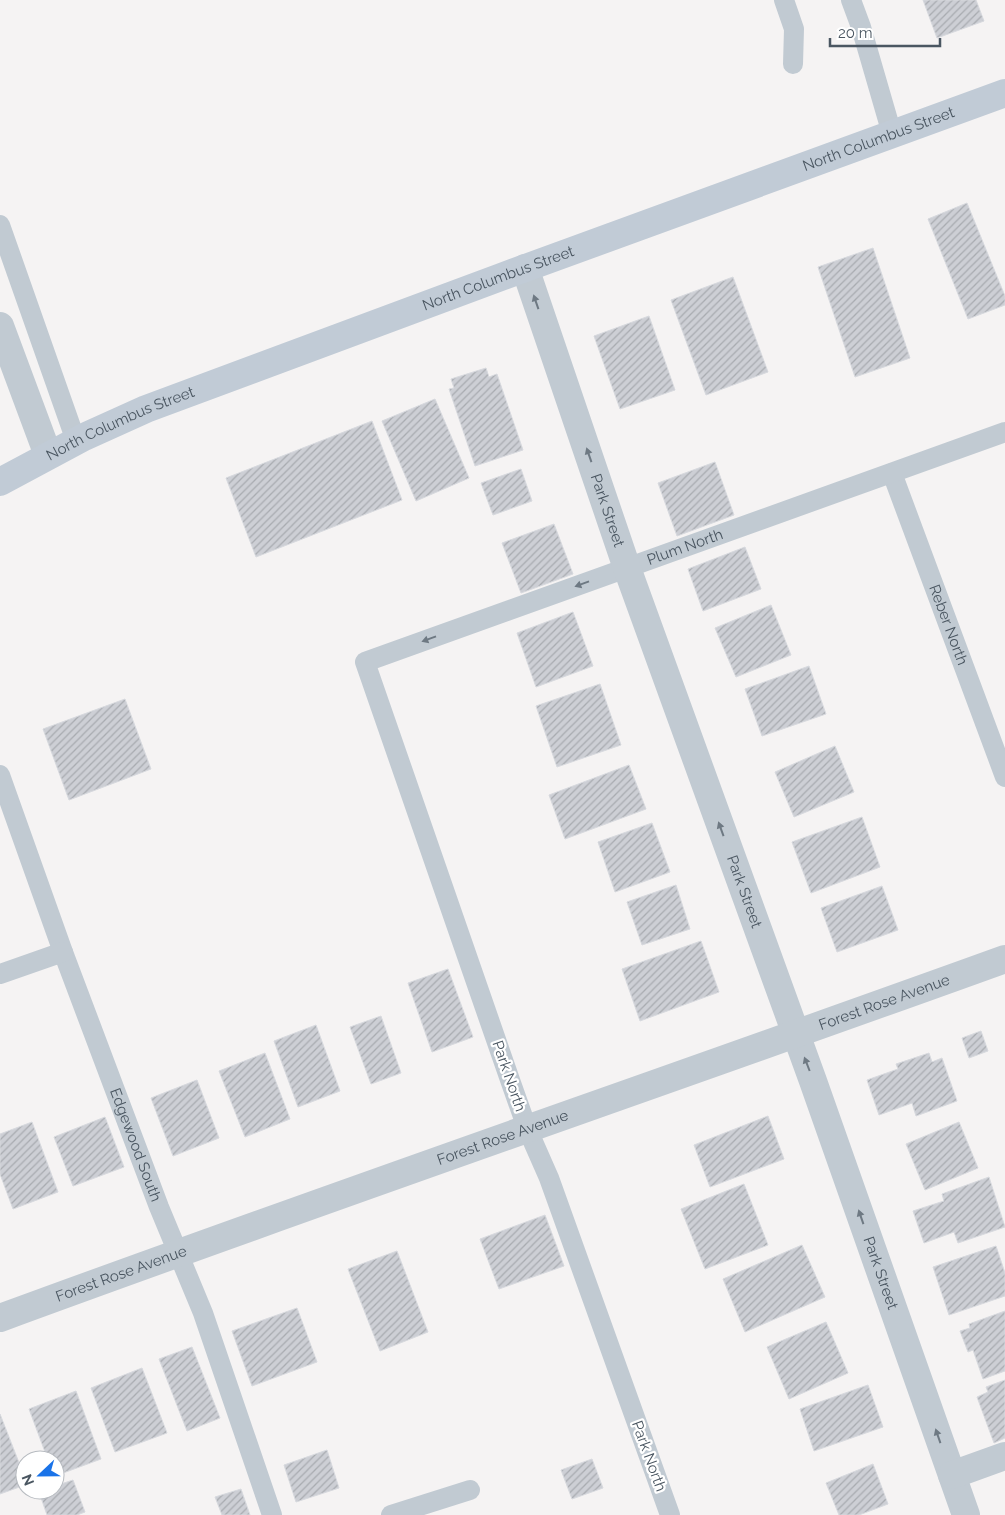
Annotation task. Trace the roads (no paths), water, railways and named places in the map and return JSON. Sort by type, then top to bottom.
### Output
[{"type":"main road","name":"North Columbus Street","points":[[0,482],[76,441],[146,409],[1005,93]]},
{"type":"street","name":"Park Street","points":[[525,268],[628,568],[966,1515]]},
{"type":"street","points":[[0,326],[48,455]]},
{"type":"street","name":"Forest Rose Avenue","points":[[0,1318],[178,1252],[796,1035],[1005,959]]},
{"type":"street","points":[[952,1475],[1005,1456]]},
{"type":"lane","points":[[784,0],[794,29],[793,64]]},
{"type":"lane","points":[[851,0],[861,27],[892,134]]},
{"type":"lane","points":[[0,226],[76,441]]},
{"type":"lane","name":"Plum North","points":[[365,662],[1005,432]]},
{"type":"lane","name":"Reber North","points":[[892,473],[1005,776]]},
{"type":"lane","name":"Park North","points":[[365,662],[527,1128],[549,1178],[670,1515]]},
{"type":"lane","name":"Edgewood South","points":[[0,775],[63,952],[159,1207],[203,1313],[272,1515]]},
{"type":"lane","points":[[0,974],[63,952]]},
{"type":"lane","points":[[391,1515],[470,1490]]}]
